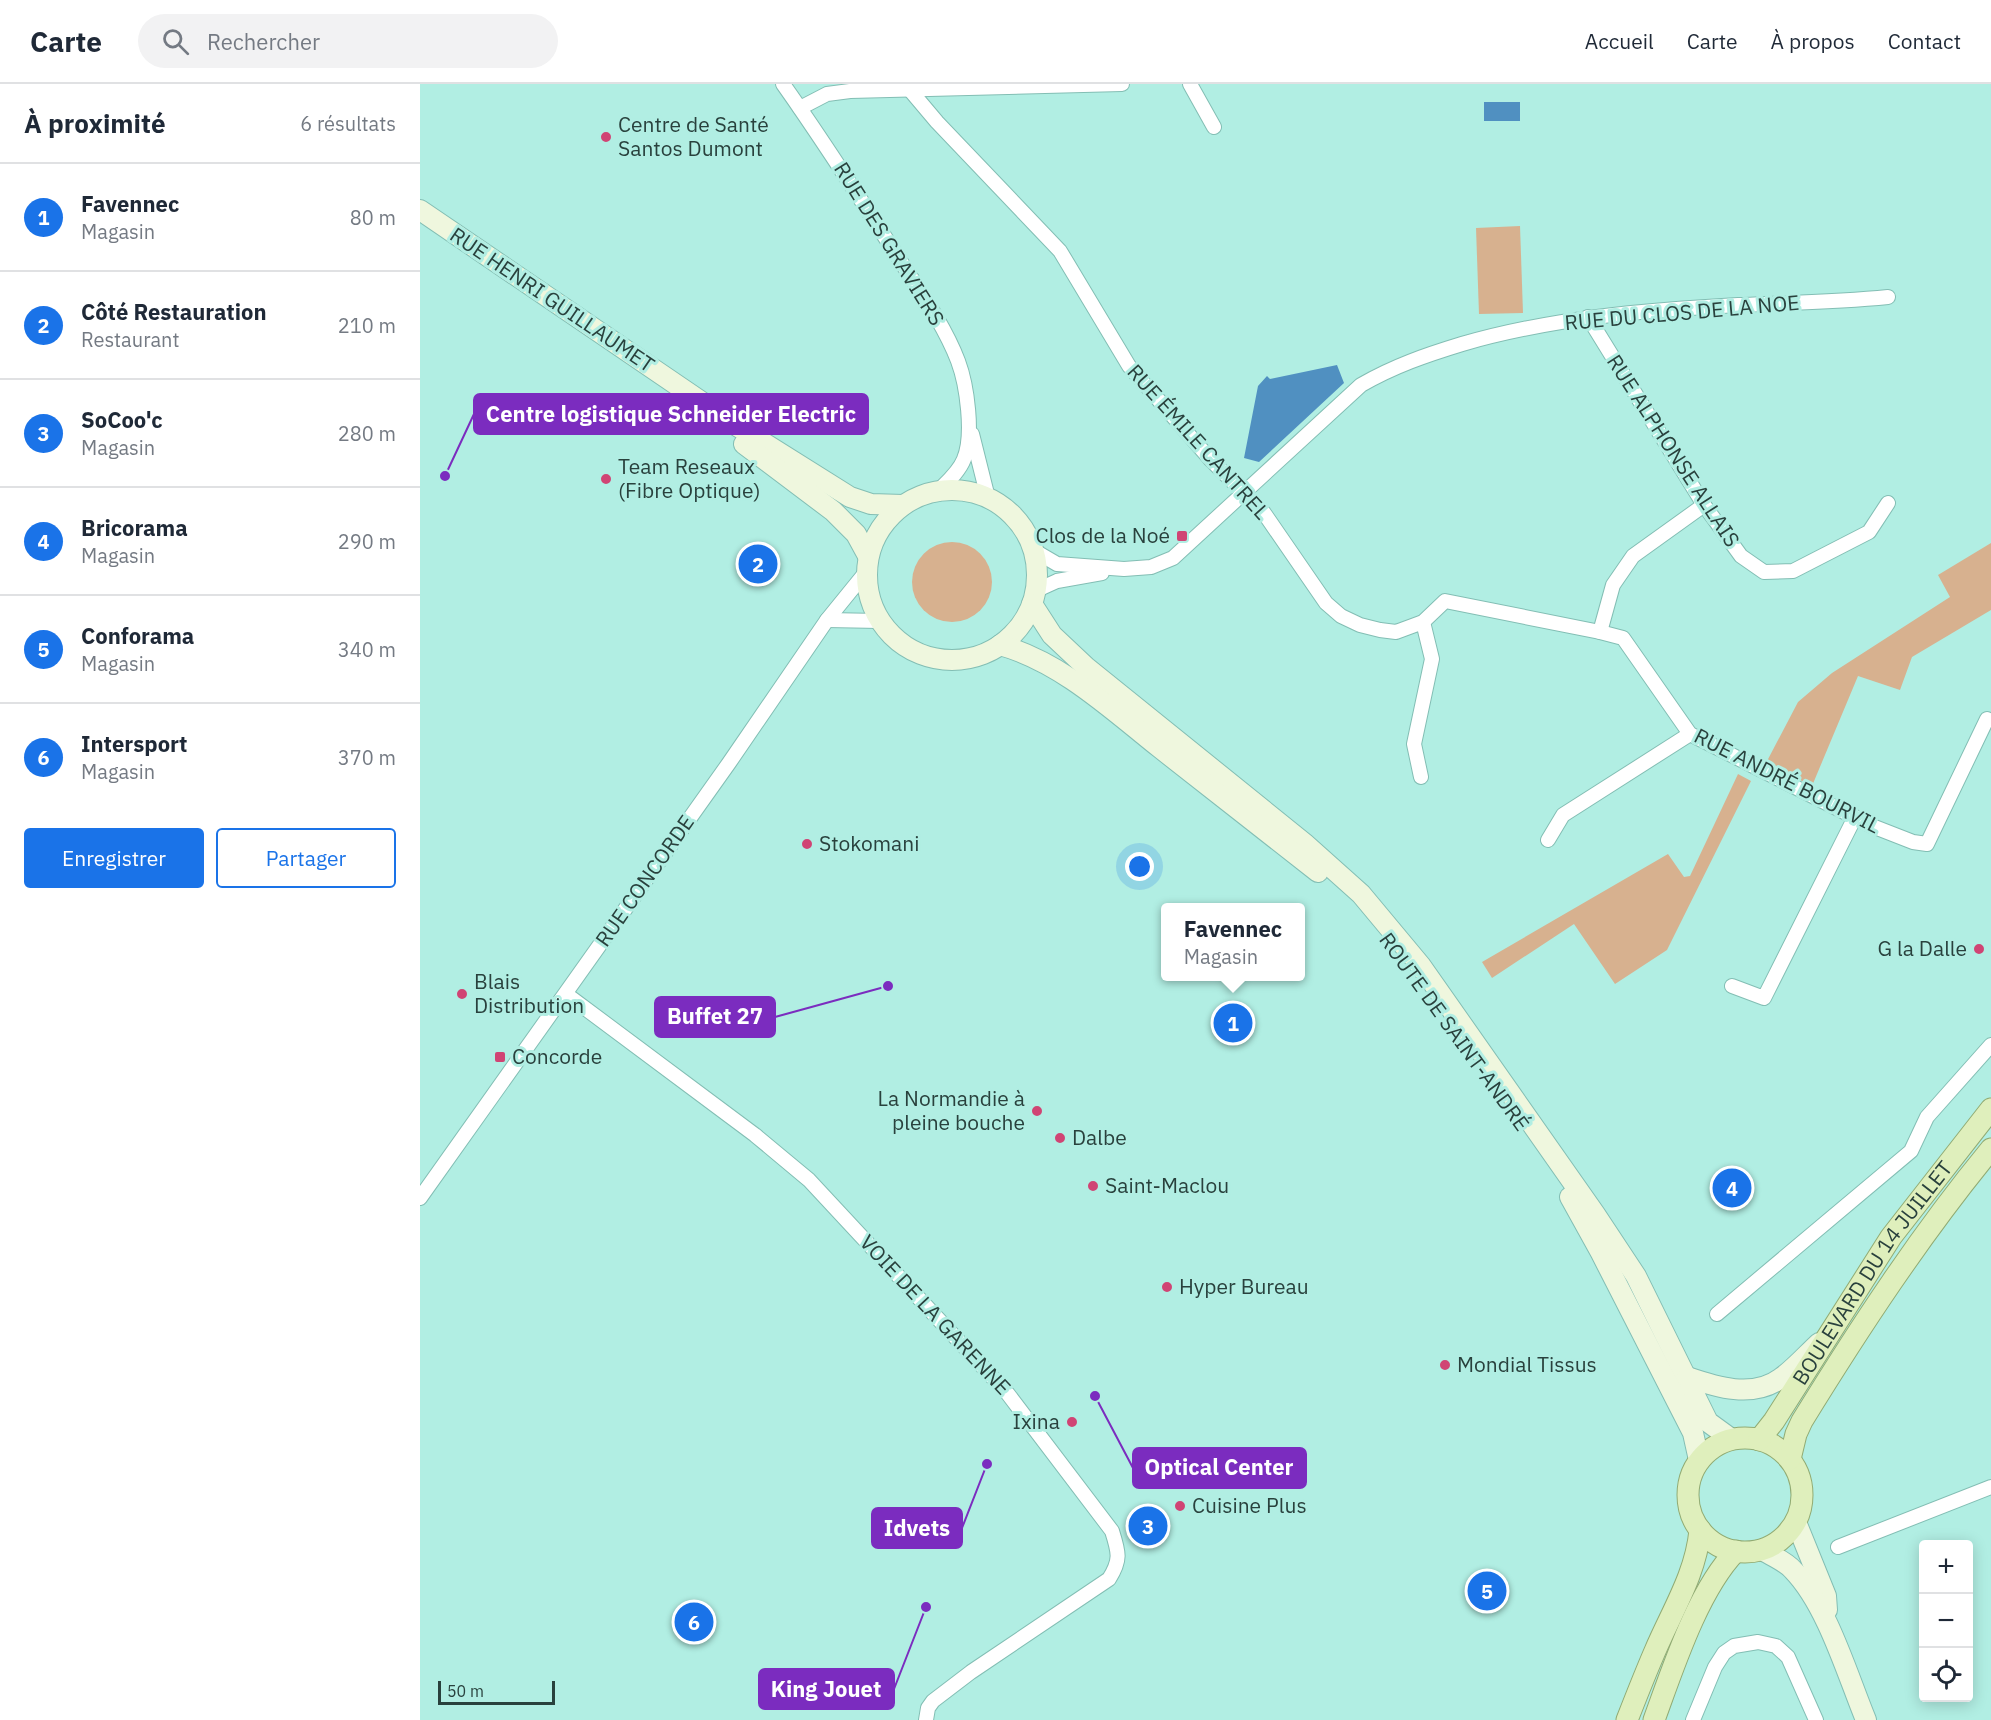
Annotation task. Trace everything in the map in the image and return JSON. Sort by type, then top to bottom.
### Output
[{"type":"main road","name":"RUE HENRI GUILLAUMET","points":[[420,210],[737,426],[850,497],[871,504],[903,505]]},
{"type":"main road","name":"RUE HENRI GUILLAUMET","points":[[420,222],[734,437],[833,511],[856,534],[867,564]]},
{"type":"main road","points":[[958,490],[988,498],[1008,511],[1018,522],[1033,550],[1036,570],[1033,597],[1025,618],[1000,645],[968,658],[940,659],[912,650],[894,638],[880,621],[872,606],[868,589],[867,564],[881,527],[903,505],[920,496],[938,491],[958,490]]},
{"type":"main road","name":"ROUTE DE SAINT-ANDRÉ","points":[[1033,597],[1052,634],[1086,667],[1304,843],[1361,894],[1397,936],[1421,966],[1624,1258],[1641,1285],[1708,1422],[1730,1438]]},
{"type":"main road","name":"ROUTE DE SAINT-ANDRÉ","points":[[1000,645],[1042,661],[1095,697],[1343,892],[1384,932],[1443,1012],[1567,1191],[1693,1433],[1699,1461]]},
{"type":"main road","name":"BOULEVARD DU 14 JUILLET","points":[[1759,1440],[1774,1421],[1891,1237],[1991,1109]]},
{"type":"main road","name":"BOULEVARD DU 14 JUILLET","points":[[1790,1459],[1796,1434],[1802,1421],[1849,1345],[1921,1241],[1991,1149]]},
{"type":"main road","points":[[1687,1377],[1726,1389],[1748,1390],[1764,1387],[1780,1379],[1829,1333]]},
{"type":"main road","points":[[1730,1438],[1759,1440],[1776,1446],[1790,1459],[1799,1474],[1803,1501],[1796,1522],[1782,1539],[1762,1550],[1736,1551],[1711,1541],[1693,1520],[1689,1507],[1688,1490],[1692,1472],[1710,1449],[1730,1438]]},
{"type":"main road","points":[[1796,1522],[1826,1596],[1830,1631]]},
{"type":"main road","points":[[1628,1720],[1654,1652],[1693,1569],[1698,1552],[1700,1530]]},
{"type":"main road","points":[[1762,1550],[1793,1570],[1817,1604],[1866,1720]]},
{"type":"main road","points":[[1654,1720],[1676,1661],[1713,1580],[1722,1564],[1736,1551]]},
{"type":"street","name":"RUE DES GRAVIERS","points":[[783,84],[949,340],[965,385],[968,416]]},
{"type":"street","points":[[800,108],[827,94],[850,91],[1122,84]]},
{"type":"street","points":[[1190,84],[1214,127]]},
{"type":"street","name":"RUE ÉMILE CANTREL","points":[[910,90],[937,122],[1060,251],[1129,366],[1210,459],[1264,513],[1321,597],[1341,616],[1360,625],[1380,630],[1396,632],[1423,622]]},
{"type":"street","name":"RUE DU CLOS DE LA NOE","points":[[1033,597],[1057,581],[1124,569],[1152,567],[1173,558],[1361,385],[1388,369],[1495,335],[1588,317],[1736,305],[1888,297]]},
{"type":"street","name":"RUE ALPHONSE ALLAIS","points":[[1588,317],[1704,505],[1741,556],[1764,572],[1793,571],[1869,532],[1888,503]]},
{"type":"street","points":[[938,491],[964,460],[968,416]]},
{"type":"street","points":[[968,416],[988,498]]},
{"type":"street","points":[[1600,632],[1613,585],[1633,556],[1704,505]]},
{"type":"street","name":"RUE DU CLOS DE LA NOE","points":[[1033,550],[1057,564],[1124,569]]},
{"type":"street","name":"RUE CONCORDE","points":[[420,1198],[867,564]]},
{"type":"street","name":"RUE ANDRÉ BOURVIL","points":[[1423,622],[1445,601],[1623,638],[1690,734],[1872,826],[1913,842],[1927,844],[1987,719]]},
{"type":"street","points":[[827,620],[880,621]]},
{"type":"street","points":[[1421,777],[1414,744],[1432,659],[1423,622]]},
{"type":"street","points":[[1548,840],[1563,815],[1690,734]]},
{"type":"street","points":[[1732,986],[1764,998],[1855,817]]},
{"type":"street","name":"VOIE DE LA GARENNE","points":[[566,994],[755,1135],[808,1180],[1008,1394],[1112,1531],[1118,1548],[1117,1566],[1109,1579],[933,1701],[926,1718]]},
{"type":"street","points":[[1717,1314],[1911,1151],[1927,1117],[1991,1045]]},
{"type":"street","points":[[1838,1547],[1991,1487]]},
{"type":"street","points":[[1693,1720],[1714,1667],[1724,1653],[1734,1646],[1758,1642],[1776,1646],[1788,1657],[1816,1720]]},
{"type":"shaded area","points":[[1520,226],[1523,313],[1479,314],[1476,228]]},
{"type":"shaded area","points":[[952,542],[967,545],[980,554],[989,567],[992,582],[989,597],[980,610],[967,619],[952,622],[937,619],[924,610],[915,597],[912,582],[915,567],[924,554],[937,545]]},
{"type":"shaded area","points":[[1991,543],[1991,610],[1912,657],[1900,690],[1858,676],[1812,786],[1766,763],[1798,702],[1832,673],[1950,597],[1938,575]]},
{"type":"shaded area","points":[[1738,774],[1751,781],[1667,950],[1615,984],[1574,924],[1492,978],[1482,962],[1668,854],[1684,877],[1690,876]]},
{"type":"water","points":[[1484,102],[1520,102],[1520,121],[1484,121]]},
{"type":"water","points":[[1337,365],[1344,383],[1259,462],[1244,458],[1258,386],[1267,376],[1270,379]]},
{"type":"place","name":"Centre de Santé Santos Dumont","points":[[606,137]]},
{"type":"place","name":"Centre logistique Schneider Electric","points":[[445,476]]},
{"type":"place","name":"Team Reseaux (Fibre Optique)","points":[[606,479]]},
{"type":"place","name":"Clos de la Noé","points":[[1182,536]]},
{"type":"place","name":"Côté Restauration","points":[[758,564]]},
{"type":"place","name":"Stokomani","points":[[807,844]]},
{"type":"place","name":"G la Dalle","points":[[1979,949]]},
{"type":"place","name":"Buffet 27","points":[[888,986]]},
{"type":"place","name":"Blais Distribution","points":[[462,994]]},
{"type":"place","name":"Favennec","points":[[1233,1023]]},
{"type":"place","name":"Concorde","points":[[500,1057]]},
{"type":"place","name":"La Normandie à pleine bouche","points":[[1037,1111]]},
{"type":"place","name":"Dalbe","points":[[1060,1138]]},
{"type":"place","name":"Saint-Maclou","points":[[1093,1186]]},
{"type":"place","name":"Bricorama","points":[[1732,1188]]},
{"type":"place","name":"Hyper Bureau","points":[[1167,1287]]},
{"type":"place","name":"Mondial Tissus","points":[[1445,1365]]},
{"type":"place","name":"Optical Center","points":[[1095,1396]]},
{"type":"place","name":"Ixina","points":[[1072,1422]]},
{"type":"place","name":"Idvets","points":[[987,1464]]},
{"type":"place","name":"Cuisine Plus","points":[[1180,1506]]},
{"type":"place","name":"SoCoo'c","points":[[1148,1526]]},
{"type":"place","name":"Conforama","points":[[1487,1591]]},
{"type":"place","name":"King Jouet","points":[[926,1607]]},
{"type":"place","name":"Intersport","points":[[694,1622]]}]
